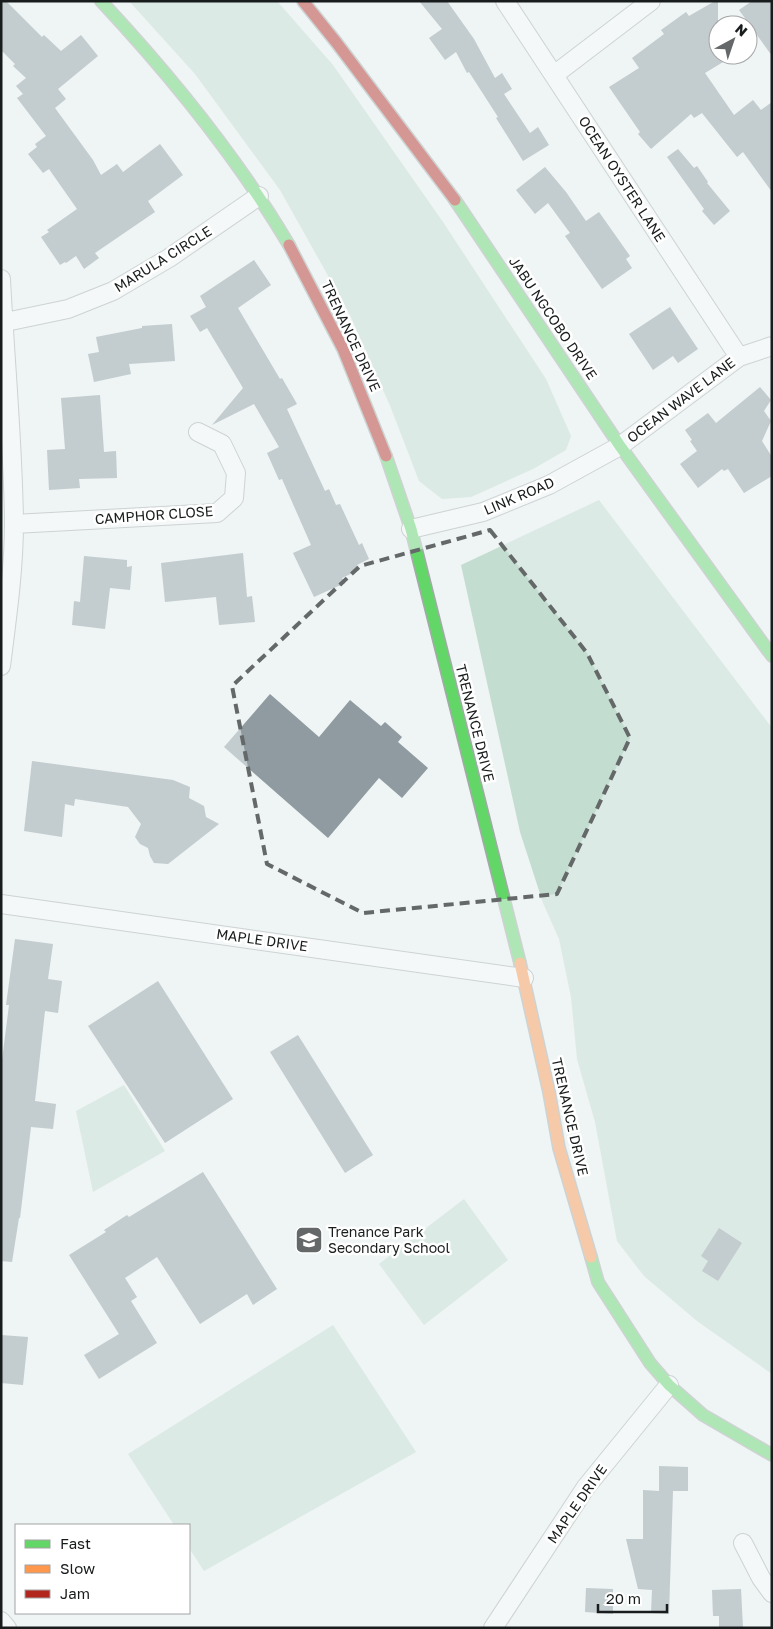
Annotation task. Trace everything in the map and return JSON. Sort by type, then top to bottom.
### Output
[{"type":"street","name":"TRENANCE DRIVE","points":[[101,1],[131,33],[191,104],[259,196],[291,248],[343,349],[384,450],[411,529],[524,978],[559,1148],[598,1282],[650,1363],[669,1386],[703,1415],[772,1455]]},
{"type":"street","name":"JABU NGCOBO DRIVE","points":[[303,1],[466,214],[620,446],[772,656]]},
{"type":"street","name":"OCEAN OYSTER LANE","points":[[505,1],[739,357]]},
{"type":"street","points":[[554,75],[651,1]]},
{"type":"street","name":"MARULA CIRCLE","points":[[2,323],[68,309],[113,292],[170,258],[259,196]]},
{"type":"street","points":[[1,279],[2,323],[11,437],[14,524],[10,598],[1,666]]},
{"type":"street","name":"OCEAN WAVE LANE","points":[[620,446],[739,357],[772,346]]},
{"type":"street","name":"CAMPHOR CLOSE","points":[[14,524],[217,513],[234,498],[236,473],[222,444],[198,432]]},
{"type":"street","name":"LINK ROAD","points":[[411,529],[483,512],[548,485],[620,446]]},
{"type":"street","name":"MAPLE DRIVE","points":[[1,904],[524,978]]},
{"type":"street","name":"MAPLE DRIVE","points":[[493,1628],[586,1487],[669,1386]]},
{"type":"street","points":[[743,1543],[772,1593]]},
{"type":"street","points":[[1,1621],[7,1628]]},
{"type":"highlighted area","points":[[490,530],[587,653],[630,738],[557,894],[363,913],[267,864],[232,686],[360,566]]},
{"type":"green space","points":[[129,1],[277,1],[333,65],[443,222],[546,379],[571,436],[566,450],[533,469],[471,497],[442,499],[419,481],[391,408],[349,313],[280,190],[195,74]]},
{"type":"green space","points":[[599,500],[772,728],[772,1374],[697,1321],[644,1276],[617,1241],[595,1122],[577,1059],[571,997],[559,939],[543,903],[520,832],[461,565]]},
{"type":"green space","points":[[124,1085],[165,1151],[93,1192],[76,1111]]},
{"type":"green space","points":[[464,1199],[508,1260],[424,1325],[379,1264]]},
{"type":"green space","points":[[333,1325],[416,1452],[204,1571],[190,1550],[190,1524],[173,1524],[128,1454]]},
{"type":"building","points":[[1,1],[6,1],[42,37],[44,35],[61,51],[81,35],[98,56],[58,89],[66,99],[55,108],[93,160],[101,175],[117,164],[123,172],[160,144],[183,175],[148,201],[155,212],[95,253],[99,258],[84,269],[76,256],[60,265],[41,237],[49,232],[47,230],[77,209],[49,169],[43,173],[28,154],[37,147],[35,144],[46,136],[17,98],[23,94],[16,86],[26,78],[13,66],[15,64],[1,50]]},
{"type":"building","points":[[419,1],[447,1],[474,39],[495,78],[502,73],[512,89],[504,94],[530,133],[538,127],[549,145],[523,161],[496,118],[498,117],[469,72],[467,73],[456,52],[445,60],[429,38],[442,29]]},
{"type":"building","points":[[718,1],[718,15],[708,15],[708,65],[718,65],[705,73],[734,115],[753,100],[761,110],[772,102],[772,192],[743,152],[737,157],[702,113],[694,118],[691,114],[651,149],[638,134],[640,132],[609,87],[639,68],[632,58],[664,34],[661,30],[686,12],[689,16]]},
{"type":"building","points":[[752,1],[772,1],[772,56],[758,36],[758,15],[743,15],[739,10]]},
{"type":"building","points":[[678,149],[694,168],[697,166],[707,183],[730,211],[714,225],[702,211],[704,209],[667,157]]},
{"type":"building","points":[[545,167],[566,192],[586,221],[599,212],[630,256],[626,259],[632,268],[602,289],[565,236],[570,233],[548,203],[535,214],[516,190]]},
{"type":"building","points":[[254,260],[271,285],[238,308],[297,404],[287,409],[325,491],[329,489],[336,505],[340,504],[359,545],[362,543],[369,559],[357,565],[359,570],[342,578],[345,583],[314,597],[293,553],[311,545],[282,479],[279,480],[267,453],[279,447],[254,404],[212,425],[243,388],[207,328],[200,332],[190,316],[206,307],[200,296]]},
{"type":"building","points":[[670,307],[698,349],[678,363],[673,356],[653,370],[629,334]]},
{"type":"building","points":[[172,324],[175,361],[129,364],[131,374],[94,382],[88,354],[99,352],[96,337],[142,328],[142,326]]},
{"type":"building","points":[[760,387],[771,400],[764,411],[771,421],[762,441],[772,457],[772,476],[744,493],[728,469],[724,471],[722,469],[698,488],[680,464],[697,451],[685,430],[708,413],[716,423]]},
{"type":"building","points":[[100,395],[104,452],[116,451],[117,478],[79,479],[80,488],[49,490],[47,450],[65,449],[61,398]]},
{"type":"building","points":[[243,553],[247,597],[252,596],[255,622],[219,625],[216,597],[165,602],[161,563]]},
{"type":"building","points":[[84,556],[127,560],[127,567],[132,566],[130,590],[110,588],[105,629],[72,625],[74,601],[80,602]]},
{"type":"building","points":[[270,694],[319,737],[350,700],[381,726],[385,722],[402,737],[398,742],[428,768],[402,798],[379,778],[328,838],[224,747]]},
{"type":"building","points":[[32,761],[173,780],[190,787],[189,798],[204,806],[206,817],[219,824],[168,864],[154,863],[148,848],[140,844],[135,837],[141,824],[128,807],[75,799],[74,806],[65,804],[62,837],[24,831]]},
{"type":"building","points":[[15,939],[53,944],[48,979],[62,981],[58,1013],[45,1011],[35,1101],[56,1104],[53,1129],[31,1127],[20,1218],[12,1262],[1,1261],[1,1068],[9,1005],[6,1005]]},
{"type":"building","points":[[158,981],[233,1099],[165,1143],[88,1026]]},
{"type":"building","points":[[298,1035],[373,1155],[345,1173],[270,1052]]},
{"type":"building","points":[[203,1172],[277,1289],[253,1305],[247,1294],[200,1324],[157,1257],[125,1278],[137,1297],[131,1301],[157,1343],[99,1379],[84,1355],[119,1334],[69,1255],[106,1232],[104,1230],[127,1215],[129,1217]]},
{"type":"building","points":[[719,1228],[742,1243],[718,1281],[702,1271],[708,1261],[701,1256]]},
{"type":"building","points":[[1,1335],[28,1337],[23,1385],[1,1383]]},
{"type":"building","points":[[659,1466],[688,1467],[688,1491],[673,1491],[669,1614],[651,1613],[652,1590],[638,1589],[626,1539],[643,1539],[643,1490],[659,1491]]},
{"type":"building","points":[[586,1588],[613,1589],[613,1614],[585,1612]]},
{"type":"building","points":[[741,1589],[743,1628],[719,1628],[719,1616],[713,1616],[712,1590]]},
{"type":"traffic: fast","points":[[101,1],[153,58],[202,118],[248,180],[289,245]]},
{"type":"traffic: fast","points":[[455,200],[620,446],[772,656]]},
{"type":"traffic: fast","points":[[386,456],[411,529],[520,963]]},
{"type":"traffic: fast","points":[[591,1257],[598,1282],[650,1363],[669,1385],[703,1415],[772,1455]]},
{"type":"traffic: slow","points":[[520,963],[549,1092],[559,1148],[591,1257]]},
{"type":"traffic: jam","points":[[303,1],[455,200]]},
{"type":"traffic: jam","points":[[289,245],[343,349],[386,456]]},
{"type":"place","name":"Trenance Park Secondary School","points":[[309,1240]]}]
